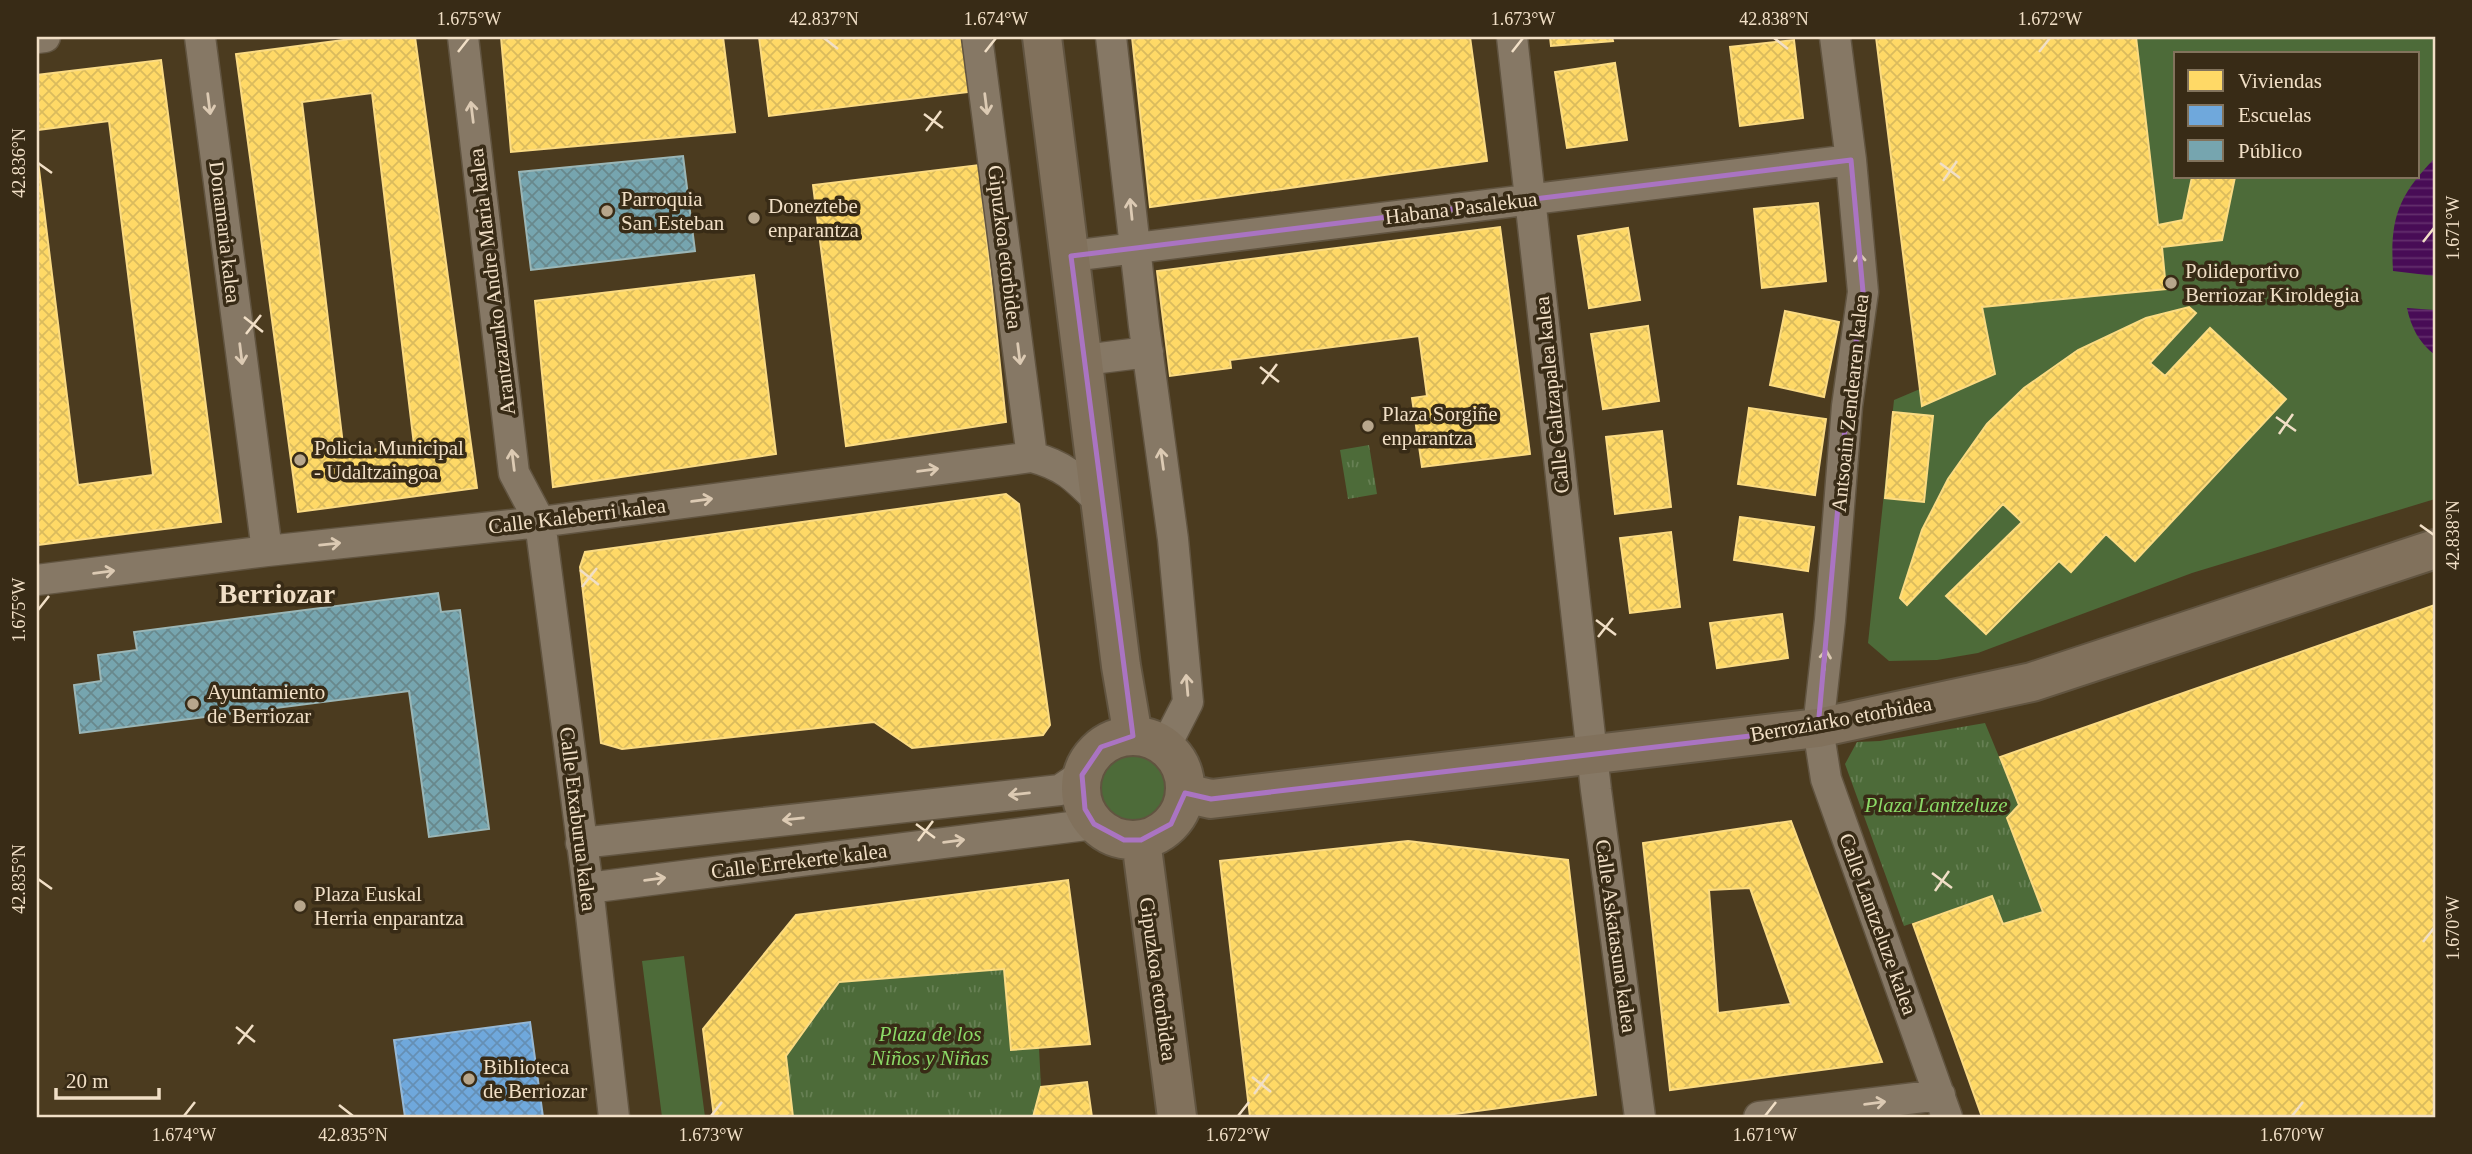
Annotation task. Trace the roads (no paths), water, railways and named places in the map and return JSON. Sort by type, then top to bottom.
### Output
[{"type":"main road","points":[[1042,37],[1121,666],[1149,742]]},
{"type":"main road","name":"Berroziarko etorbidea","points":[[1185,793],[1211,799],[1818,728],[2032,682],[2435,549]]},
{"type":"main road","points":[[1116,739],[1149,742],[1177,760],[1184,775],[1185,793],[1181,809],[1171,824],[1158,834],[1141,840],[1124,840],[1108,834],[1094,824],[1085,809],[1081,792],[1082,775],[1089,760],[1101,747],[1116,739]]},
{"type":"main road","name":"Gipuzkoa etorbidea","points":[[1141,840],[1177,1117]]},
{"type":"street","points":[[37,38],[45,37]]},
{"type":"street","name":"Donamaria kalea","points":[[200,37],[267,551]]},
{"type":"street","name":"Arantzazuko Andre Maria kalea","points":[[463,37],[514,473],[540,522]]},
{"type":"street","name":"Gipuzkoa etorbidea","points":[[977,37],[1032,457]]},
{"type":"street","points":[[1111,37],[1173,539],[1188,702],[1149,742]]},
{"type":"street","name":"Calle Galtzapalea kalea","points":[[1512,37],[1592,754]]},
{"type":"street","name":"Antsoain Zendearen kalea","points":[[1818,728],[1830,620],[1847,406],[1863,292],[1852,160],[1835,37]]},
{"type":"street","name":"Habana Pasalekua","points":[[1071,256],[1852,160]]},
{"type":"street","points":[[1084,360],[1148,352]]},
{"type":"street","name":"Calle Kaleberri kalea","points":[[37,580],[267,551],[540,522],[1032,457],[1054,463],[1075,477],[1101,503]]},
{"type":"street","name":"Calle Etxaburua kalea","points":[[540,522],[588,888],[614,1117]]},
{"type":"street","name":"Calle Lantzeluze kalea","points":[[1818,728],[1826,779],[1944,1106]]},
{"type":"street","name":"Calle Askatasuna kalea","points":[[1592,754],[1640,1117]]},
{"type":"street","name":"Calle Errekerte kalea","points":[[581,843],[1060,790],[1082,775]]},
{"type":"street","name":"Calle Errekerte kalea","points":[[588,888],[1094,824]]},
{"type":"street","points":[[1759,1117],[1944,1106]]},
{"type":"place","name":"Parroquia San Esteban","points":[[607,211]]},
{"type":"place","name":"Doneztebe enparantza","points":[[754,218]]},
{"type":"place","name":"Polideportivo Berriozar Kiroldegia","points":[[2171,283]]},
{"type":"place","name":"Plaza Sorgiñe enparantza","points":[[1368,426]]},
{"type":"place","name":"Policia Municipal - Udaltzaingoa","points":[[300,460]]},
{"type":"place","name":"Ayuntamiento de Berriozar","points":[[193,704]]},
{"type":"place","name":"Plaza Euskal Herria enparantza","points":[[300,906]]},
{"type":"place","name":"Biblioteca de Berriozar","points":[[469,1079]]},
{"type":"district","name":"Berriozar","points":[[277,593]]},
{"type":"park label","name":"Plaza Lantzeluze","points":[[1936,805]]},
{"type":"park label","name":"Plaza de los Niños y Niñas","points":[[930,1046]]}]
